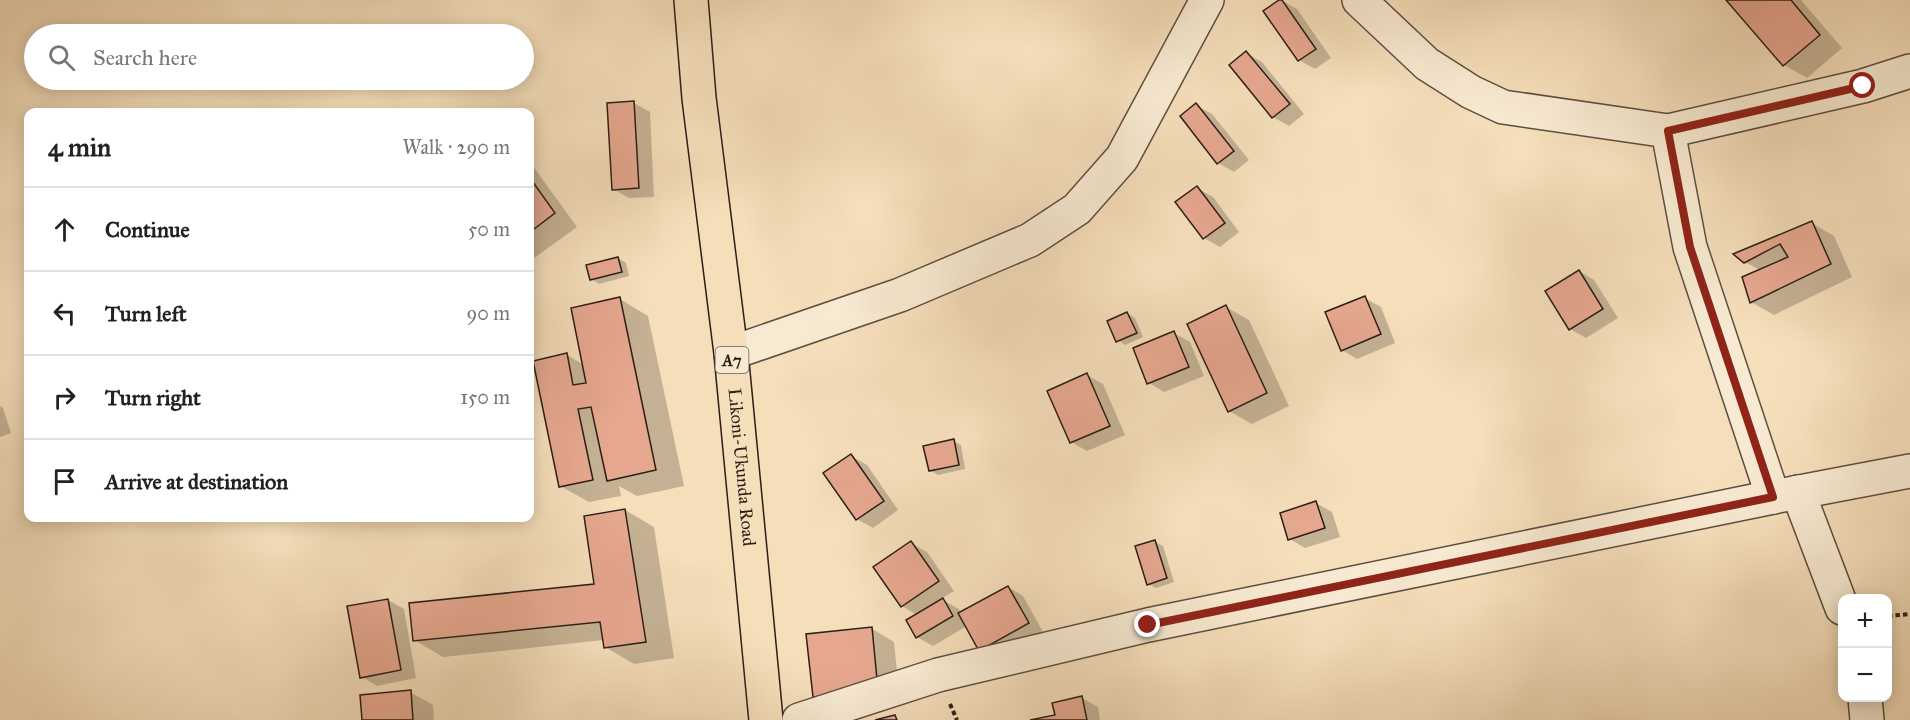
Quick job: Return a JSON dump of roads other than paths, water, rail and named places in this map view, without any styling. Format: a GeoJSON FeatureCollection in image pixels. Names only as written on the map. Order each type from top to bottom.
{"type":"FeatureCollection","features":[{"type":"Feature","properties":{"kind":"highway","name":"Likoni-Ukunda Road"},"geometry":{"type":"LineString","coordinates":[[691,0],[699,98],[731,353],[766,720]]}},
{"type":"Feature","properties":{"kind":"street"},"geometry":{"type":"LineString","coordinates":[[1359,0],[1427,64],[1471,92],[1503,107],[1668,131],[1863,86],[1910,71]]}},
{"type":"Feature","properties":{"kind":"street"},"geometry":{"type":"LineString","coordinates":[[731,353],[900,295],[1030,240],[1077,209],[1122,158],[1203,1]]}},
{"type":"Feature","properties":{"kind":"street"},"geometry":{"type":"LineString","coordinates":[[1668,131],[1690,247],[1786,494],[1818,540],[1838,597]]}},
{"type":"Feature","properties":{"kind":"street"},"geometry":{"type":"LineString","coordinates":[[800,720],[938,675],[1148,625],[1786,494],[1910,471]]}},
{"type":"Feature","properties":{"kind":"street"},"geometry":{"type":"LineString","coordinates":[[1865,702],[1867,720]]}}]}
